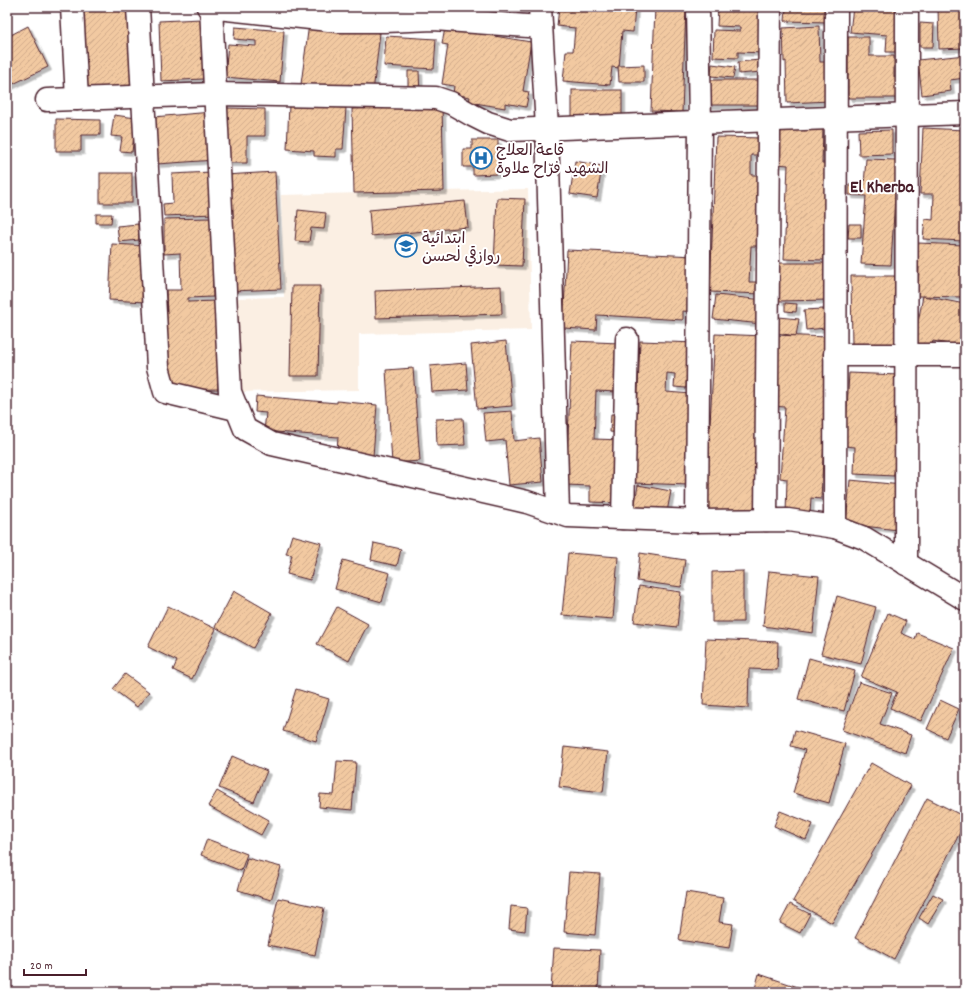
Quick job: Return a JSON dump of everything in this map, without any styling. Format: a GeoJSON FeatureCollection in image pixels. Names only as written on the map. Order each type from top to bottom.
{"type":"FeatureCollection","features":[{"type":"Feature","properties":{"kind":"street"},"geometry":{"type":"LineString","coordinates":[[72,7],[78,99]]}},
{"type":"Feature","properties":{"kind":"street"},"geometry":{"type":"LineString","coordinates":[[138,7],[158,367],[165,392],[236,409]]}},
{"type":"Feature","properties":{"kind":"street"},"geometry":{"type":"LineString","coordinates":[[558,512],[547,128],[541,17],[434,19],[384,14],[338,21],[209,7],[215,94],[230,392],[245,429],[272,444],[527,502],[568,516],[697,521],[788,520],[835,527],[864,538],[965,599]]}},
{"type":"Feature","properties":{"kind":"street"},"geometry":{"type":"LineString","coordinates":[[697,521],[700,123],[698,7]]}},
{"type":"Feature","properties":{"kind":"street"},"geometry":{"type":"LineString","coordinates":[[766,520],[770,7]]}},
{"type":"Feature","properties":{"kind":"street"},"geometry":{"type":"LineString","coordinates":[[835,527],[836,7]]}},
{"type":"Feature","properties":{"kind":"street"},"geometry":{"type":"LineString","coordinates":[[906,564],[907,7]]}},
{"type":"Feature","properties":{"kind":"street"},"geometry":{"type":"LineString","coordinates":[[47,100],[215,94],[436,98],[450,102],[488,123],[510,130],[965,113]]}},
{"type":"Feature","properties":{"kind":"street"},"geometry":{"type":"LineString","coordinates":[[624,518],[627,339]]}},
{"type":"Feature","properties":{"kind":"street"},"geometry":{"type":"LineString","coordinates":[[835,355],[965,355]]}},
{"type":"Feature","properties":{"kind":"shaded area","name":"ابتدائية روازقي لحسن"},"geometry":{"type":"Polygon","coordinates":[[[528,189],[531,330],[359,334],[359,390],[237,392],[235,298],[284,297],[281,195],[528,189]]]}},
{"type":"Feature","properties":{"kind":"building"},"geometry":{"type":"Polygon","coordinates":[[[80,7],[134,7],[138,86],[85,89],[80,7]]]}},
{"type":"Feature","properties":{"kind":"building"},"geometry":{"type":"Polygon","coordinates":[[[559,7],[635,7],[633,32],[622,31],[619,68],[612,67],[610,85],[563,81],[566,51],[573,51],[575,28],[557,26],[559,7]]]}},
{"type":"Feature","properties":{"kind":"building"},"geometry":{"type":"Polygon","coordinates":[[[655,7],[686,7],[682,112],[651,111],[655,7]]]}},
{"type":"Feature","properties":{"kind":"building"},"geometry":{"type":"Polygon","coordinates":[[[718,7],[765,7],[764,53],[738,52],[738,58],[713,57],[714,30],[740,31],[740,27],[717,26],[718,7]]]}},
{"type":"Feature","properties":{"kind":"building"},"geometry":{"type":"Polygon","coordinates":[[[786,7],[828,7],[828,22],[785,21],[786,7]]]}},
{"type":"Feature","properties":{"kind":"building"},"geometry":{"type":"Polygon","coordinates":[[[853,7],[898,7],[895,52],[886,52],[887,35],[850,32],[853,7]]]}},
{"type":"Feature","properties":{"kind":"building"},"geometry":{"type":"Polygon","coordinates":[[[938,7],[962,7],[964,48],[939,49],[938,7]]]}},
{"type":"Feature","properties":{"kind":"building"},"geometry":{"type":"Polygon","coordinates":[[[201,19],[203,79],[161,81],[159,21],[201,19]]]}},
{"type":"Feature","properties":{"kind":"building"},"geometry":{"type":"Polygon","coordinates":[[[920,23],[934,24],[933,47],[920,47],[920,23]]]}},
{"type":"Feature","properties":{"kind":"building"},"geometry":{"type":"Polygon","coordinates":[[[309,24],[380,33],[373,92],[301,84],[309,24]]]}},
{"type":"Feature","properties":{"kind":"building"},"geometry":{"type":"Polygon","coordinates":[[[28,26],[48,67],[7,87],[7,68],[11,66],[7,59],[7,37],[28,26]]]}},
{"type":"Feature","properties":{"kind":"building"},"geometry":{"type":"Polygon","coordinates":[[[819,26],[820,62],[829,62],[830,101],[787,103],[786,61],[784,62],[783,28],[819,26]]]}},
{"type":"Feature","properties":{"kind":"building"},"geometry":{"type":"Polygon","coordinates":[[[235,27],[284,31],[280,82],[225,77],[228,44],[256,46],[256,41],[234,39],[235,27]]]}},
{"type":"Feature","properties":{"kind":"building"},"geometry":{"type":"Polygon","coordinates":[[[445,28],[531,42],[523,91],[529,92],[526,107],[505,103],[505,108],[469,102],[470,97],[453,94],[454,86],[442,84],[448,45],[442,44],[445,28]]]}},
{"type":"Feature","properties":{"kind":"building"},"geometry":{"type":"Polygon","coordinates":[[[386,36],[436,39],[434,69],[384,66],[386,36]]]}},
{"type":"Feature","properties":{"kind":"building"},"geometry":{"type":"Polygon","coordinates":[[[848,37],[869,37],[869,56],[894,56],[894,77],[901,77],[901,98],[848,98],[848,37]]]}},
{"type":"Feature","properties":{"kind":"building"},"geometry":{"type":"Polygon","coordinates":[[[965,55],[965,78],[950,80],[951,91],[922,95],[918,60],[965,55]]]}},
{"type":"Feature","properties":{"kind":"building"},"geometry":{"type":"Polygon","coordinates":[[[760,60],[761,72],[739,74],[738,62],[760,60]]]}},
{"type":"Feature","properties":{"kind":"building"},"geometry":{"type":"Polygon","coordinates":[[[712,64],[735,67],[733,78],[711,76],[712,64]]]}},
{"type":"Feature","properties":{"kind":"building"},"geometry":{"type":"Polygon","coordinates":[[[644,65],[644,82],[619,82],[618,66],[644,65]]]}},
{"type":"Feature","properties":{"kind":"building"},"geometry":{"type":"Polygon","coordinates":[[[408,71],[419,71],[420,95],[408,95],[408,71]]]}},
{"type":"Feature","properties":{"kind":"building"},"geometry":{"type":"Polygon","coordinates":[[[705,80],[763,80],[763,105],[705,105],[705,80]]]}},
{"type":"Feature","properties":{"kind":"building"},"geometry":{"type":"Polygon","coordinates":[[[572,90],[622,90],[622,118],[572,118],[572,90]]]}},
{"type":"Feature","properties":{"kind":"building"},"geometry":{"type":"Polygon","coordinates":[[[289,105],[346,108],[343,149],[336,149],[336,157],[314,156],[314,151],[287,149],[289,105]]]}},
{"type":"Feature","properties":{"kind":"building"},"geometry":{"type":"Polygon","coordinates":[[[442,107],[444,191],[354,193],[352,109],[442,107]]]}},
{"type":"Feature","properties":{"kind":"building"},"geometry":{"type":"Polygon","coordinates":[[[227,108],[265,109],[265,136],[247,136],[247,163],[226,163],[227,108]]]}},
{"type":"Feature","properties":{"kind":"building"},"geometry":{"type":"Polygon","coordinates":[[[212,112],[215,160],[157,164],[153,117],[212,112]]]}},
{"type":"Feature","properties":{"kind":"building"},"geometry":{"type":"Polygon","coordinates":[[[114,115],[136,118],[132,152],[120,151],[122,137],[111,136],[114,115]]]}},
{"type":"Feature","properties":{"kind":"building"},"geometry":{"type":"Polygon","coordinates":[[[56,119],[100,120],[100,135],[81,135],[81,151],[56,151],[56,119]]]}},
{"type":"Feature","properties":{"kind":"building"},"geometry":{"type":"Polygon","coordinates":[[[779,128],[823,129],[822,163],[829,163],[825,260],[784,259],[788,165],[777,164],[779,128]]]}},
{"type":"Feature","properties":{"kind":"building"},"geometry":{"type":"Polygon","coordinates":[[[923,128],[965,130],[965,202],[963,241],[923,239],[925,219],[933,220],[934,194],[920,194],[923,128]]]}},
{"type":"Feature","properties":{"kind":"building"},"geometry":{"type":"Polygon","coordinates":[[[892,130],[892,154],[859,155],[858,131],[892,130]]]}},
{"type":"Feature","properties":{"kind":"building"},"geometry":{"type":"Polygon","coordinates":[[[716,137],[763,138],[763,155],[751,155],[751,175],[765,175],[762,246],[751,246],[749,282],[762,282],[762,294],[710,292],[716,137]]]}},
{"type":"Feature","properties":{"kind":"building","name":"قاعة العلاج الشهيد فرّاح علاوة"},"geometry":{"type":"Polygon","coordinates":[[[472,140],[498,140],[498,174],[473,175],[473,167],[463,167],[463,149],[472,149],[472,140]]]}},
{"type":"Feature","properties":{"kind":"building"},"geometry":{"type":"Polygon","coordinates":[[[866,159],[897,160],[891,265],[861,264],[866,196],[849,195],[849,184],[864,185],[866,159]]]}},
{"type":"Feature","properties":{"kind":"building"},"geometry":{"type":"Polygon","coordinates":[[[575,161],[602,166],[597,198],[570,194],[575,161]]]}},
{"type":"Feature","properties":{"kind":"building"},"geometry":{"type":"Polygon","coordinates":[[[211,172],[214,214],[164,216],[163,204],[173,203],[172,174],[211,172]]]}},
{"type":"Feature","properties":{"kind":"building"},"geometry":{"type":"Polygon","coordinates":[[[275,172],[281,289],[232,291],[225,175],[275,172]]]}},
{"type":"Feature","properties":{"kind":"building"},"geometry":{"type":"Polygon","coordinates":[[[100,173],[132,173],[132,203],[100,203],[100,173]]]}},
{"type":"Feature","properties":{"kind":"building"},"geometry":{"type":"Polygon","coordinates":[[[497,198],[525,199],[522,266],[494,265],[497,198]]]}},
{"type":"Feature","properties":{"kind":"building"},"geometry":{"type":"Polygon","coordinates":[[[465,201],[468,227],[371,236],[369,210],[465,201]]]}},
{"type":"Feature","properties":{"kind":"building"},"geometry":{"type":"Polygon","coordinates":[[[298,210],[326,213],[324,229],[311,228],[309,242],[295,241],[298,210]]]}},
{"type":"Feature","properties":{"kind":"building"},"geometry":{"type":"Polygon","coordinates":[[[96,214],[112,214],[111,223],[96,223],[96,214]]]}},
{"type":"Feature","properties":{"kind":"building"},"geometry":{"type":"Polygon","coordinates":[[[212,218],[213,297],[188,298],[188,302],[216,301],[218,389],[169,390],[166,290],[181,290],[180,253],[164,254],[164,219],[212,218]]]}},
{"type":"Feature","properties":{"kind":"building"},"geometry":{"type":"Polygon","coordinates":[[[138,224],[139,240],[119,242],[117,226],[138,224]]]}},
{"type":"Feature","properties":{"kind":"building"},"geometry":{"type":"Polygon","coordinates":[[[849,224],[861,224],[861,238],[848,238],[849,224]]]}},
{"type":"Feature","properties":{"kind":"building"},"geometry":{"type":"Polygon","coordinates":[[[918,243],[964,245],[963,297],[918,296],[918,243]]]}},
{"type":"Feature","properties":{"kind":"building"},"geometry":{"type":"Polygon","coordinates":[[[112,244],[149,246],[146,302],[109,300],[112,244]]]}},
{"type":"Feature","properties":{"kind":"building"},"geometry":{"type":"Polygon","coordinates":[[[567,250],[695,256],[691,312],[683,311],[683,320],[597,315],[596,330],[563,328],[567,250]]]}},
{"type":"Feature","properties":{"kind":"building"},"geometry":{"type":"Polygon","coordinates":[[[778,263],[829,263],[830,300],[779,301],[778,263]]]}},
{"type":"Feature","properties":{"kind":"building"},"geometry":{"type":"Polygon","coordinates":[[[851,276],[895,276],[895,347],[852,347],[851,276]]]}},
{"type":"Feature","properties":{"kind":"building"},"geometry":{"type":"Polygon","coordinates":[[[292,286],[320,286],[318,376],[290,376],[292,286]]]}},
{"type":"Feature","properties":{"kind":"building"},"geometry":{"type":"Polygon","coordinates":[[[501,286],[502,314],[376,318],[375,291],[501,286]]]}},
{"type":"Feature","properties":{"kind":"building"},"geometry":{"type":"Polygon","coordinates":[[[716,295],[765,300],[762,324],[713,319],[716,295]]]}},
{"type":"Feature","properties":{"kind":"building"},"geometry":{"type":"Polygon","coordinates":[[[923,296],[965,304],[965,320],[960,346],[933,341],[931,348],[914,344],[923,296]]]}},
{"type":"Feature","properties":{"kind":"building"},"geometry":{"type":"Polygon","coordinates":[[[785,303],[797,304],[796,312],[785,311],[785,303]]]}},
{"type":"Feature","properties":{"kind":"building"},"geometry":{"type":"Polygon","coordinates":[[[823,309],[825,328],[806,330],[804,310],[823,309]]]}},
{"type":"Feature","properties":{"kind":"building"},"geometry":{"type":"Polygon","coordinates":[[[779,317],[799,319],[796,336],[776,333],[779,317]]]}},
{"type":"Feature","properties":{"kind":"building"},"geometry":{"type":"Polygon","coordinates":[[[715,334],[765,336],[762,516],[705,513],[715,334]]]}},
{"type":"Feature","properties":{"kind":"building"},"geometry":{"type":"Polygon","coordinates":[[[775,335],[829,337],[821,499],[811,498],[810,515],[786,514],[787,479],[780,478],[785,407],[771,406],[775,335]]]}},
{"type":"Feature","properties":{"kind":"building"},"geometry":{"type":"Polygon","coordinates":[[[506,341],[512,406],[477,409],[471,345],[506,341]]]}},
{"type":"Feature","properties":{"kind":"building"},"geometry":{"type":"Polygon","coordinates":[[[572,341],[619,343],[617,392],[596,391],[594,439],[622,440],[622,503],[590,502],[590,486],[566,485],[572,341]]]}},
{"type":"Feature","properties":{"kind":"building"},"geometry":{"type":"Polygon","coordinates":[[[640,341],[697,343],[696,371],[687,370],[686,388],[674,387],[675,374],[667,373],[666,392],[692,394],[689,485],[634,483],[640,341]]]}},
{"type":"Feature","properties":{"kind":"building"},"geometry":{"type":"Polygon","coordinates":[[[466,363],[468,390],[432,392],[430,366],[466,363]]]}},
{"type":"Feature","properties":{"kind":"building"},"geometry":{"type":"Polygon","coordinates":[[[413,368],[420,461],[392,463],[386,370],[413,368]]]}},
{"type":"Feature","properties":{"kind":"building"},"geometry":{"type":"Polygon","coordinates":[[[849,373],[899,375],[894,476],[854,474],[855,447],[845,446],[849,373]]]}},
{"type":"Feature","properties":{"kind":"building"},"geometry":{"type":"Polygon","coordinates":[[[256,396],[377,405],[373,456],[337,452],[338,437],[264,431],[266,413],[255,412],[256,396]]]}},
{"type":"Feature","properties":{"kind":"building"},"geometry":{"type":"Polygon","coordinates":[[[512,411],[514,441],[539,438],[543,482],[509,485],[505,440],[486,442],[483,413],[512,411]]]}},
{"type":"Feature","properties":{"kind":"building"},"geometry":{"type":"Polygon","coordinates":[[[611,414],[620,414],[620,433],[610,432],[611,414]]]}},
{"type":"Feature","properties":{"kind":"building"},"geometry":{"type":"Polygon","coordinates":[[[463,418],[465,445],[437,446],[436,419],[463,418]]]}},
{"type":"Feature","properties":{"kind":"building"},"geometry":{"type":"Polygon","coordinates":[[[850,480],[902,485],[898,530],[846,524],[850,480]]]}},
{"type":"Feature","properties":{"kind":"building"},"geometry":{"type":"Polygon","coordinates":[[[638,485],[671,491],[666,517],[634,510],[638,485]]]}},
{"type":"Feature","properties":{"kind":"building"},"geometry":{"type":"Polygon","coordinates":[[[292,535],[321,543],[310,580],[287,574],[292,555],[286,554],[292,535]]]}},
{"type":"Feature","properties":{"kind":"building"},"geometry":{"type":"Polygon","coordinates":[[[374,543],[401,549],[397,566],[371,560],[374,543]]]}},
{"type":"Feature","properties":{"kind":"building"},"geometry":{"type":"Polygon","coordinates":[[[568,553],[618,557],[613,619],[562,615],[568,553]]]}},
{"type":"Feature","properties":{"kind":"building"},"geometry":{"type":"Polygon","coordinates":[[[640,553],[685,560],[681,587],[637,581],[640,553]]]}},
{"type":"Feature","properties":{"kind":"building"},"geometry":{"type":"Polygon","coordinates":[[[343,560],[390,573],[382,602],[335,589],[343,560]]]}},
{"type":"Feature","properties":{"kind":"building"},"geometry":{"type":"Polygon","coordinates":[[[743,571],[743,622],[712,622],[712,572],[743,571]]]}},
{"type":"Feature","properties":{"kind":"building"},"geometry":{"type":"Polygon","coordinates":[[[769,571],[819,576],[813,633],[763,626],[769,571]]]}},
{"type":"Feature","properties":{"kind":"building"},"geometry":{"type":"Polygon","coordinates":[[[639,586],[681,592],[677,627],[634,622],[639,586]]]}},
{"type":"Feature","properties":{"kind":"building"},"geometry":{"type":"Polygon","coordinates":[[[234,591],[272,613],[253,648],[215,627],[234,591]]]}},
{"type":"Feature","properties":{"kind":"building"},"geometry":{"type":"Polygon","coordinates":[[[837,596],[876,607],[861,664],[821,654],[837,596]]]}},
{"type":"Feature","properties":{"kind":"building"},"geometry":{"type":"Polygon","coordinates":[[[168,606],[216,629],[192,679],[173,670],[177,661],[148,647],[168,606]]]}},
{"type":"Feature","properties":{"kind":"building"},"geometry":{"type":"Polygon","coordinates":[[[337,607],[368,624],[349,661],[317,644],[337,607]]]}},
{"type":"Feature","properties":{"kind":"building"},"geometry":{"type":"Polygon","coordinates":[[[888,613],[906,621],[901,633],[915,639],[917,633],[954,648],[921,721],[890,708],[897,692],[861,677],[888,613]]]}},
{"type":"Feature","properties":{"kind":"building"},"geometry":{"type":"Polygon","coordinates":[[[706,639],[778,642],[777,670],[749,669],[748,708],[703,705],[706,639]]]}},
{"type":"Feature","properties":{"kind":"building"},"geometry":{"type":"Polygon","coordinates":[[[809,658],[855,671],[844,711],[798,699],[809,658]]]}},
{"type":"Feature","properties":{"kind":"building"},"geometry":{"type":"Polygon","coordinates":[[[125,674],[149,692],[137,707],[113,689],[125,674]]]}},
{"type":"Feature","properties":{"kind":"building"},"geometry":{"type":"Polygon","coordinates":[[[859,682],[892,693],[880,724],[911,735],[905,753],[842,730],[859,682]]]}},
{"type":"Feature","properties":{"kind":"building"},"geometry":{"type":"Polygon","coordinates":[[[296,689],[329,699],[316,741],[283,731],[296,689]]]}},
{"type":"Feature","properties":{"kind":"building"},"geometry":{"type":"Polygon","coordinates":[[[940,700],[959,709],[946,738],[927,729],[940,700]]]}},
{"type":"Feature","properties":{"kind":"building"},"geometry":{"type":"Polygon","coordinates":[[[795,730],[845,744],[829,803],[793,793],[805,750],[791,746],[795,730]]]}},
{"type":"Feature","properties":{"kind":"building"},"geometry":{"type":"Polygon","coordinates":[[[564,747],[608,752],[603,792],[559,787],[564,747]]]}},
{"type":"Feature","properties":{"kind":"building"},"geometry":{"type":"Polygon","coordinates":[[[232,756],[267,771],[254,802],[219,788],[232,756]]]}},
{"type":"Feature","properties":{"kind":"building"},"geometry":{"type":"Polygon","coordinates":[[[337,761],[356,762],[352,810],[319,807],[320,794],[334,795],[337,761]]]}},
{"type":"Feature","properties":{"kind":"building"},"geometry":{"type":"Polygon","coordinates":[[[871,763],[911,786],[832,923],[793,901],[871,763]]]}},
{"type":"Feature","properties":{"kind":"building"},"geometry":{"type":"Polygon","coordinates":[[[217,791],[269,820],[261,835],[208,806],[217,791]]]}},
{"type":"Feature","properties":{"kind":"building"},"geometry":{"type":"Polygon","coordinates":[[[927,798],[965,817],[965,823],[894,959],[855,938],[927,798]]]}},
{"type":"Feature","properties":{"kind":"building"},"geometry":{"type":"Polygon","coordinates":[[[780,811],[813,824],[806,840],[774,826],[780,811]]]}},
{"type":"Feature","properties":{"kind":"building"},"geometry":{"type":"Polygon","coordinates":[[[207,839],[247,854],[241,871],[201,855],[207,839]]]}},
{"type":"Feature","properties":{"kind":"building"},"geometry":{"type":"Polygon","coordinates":[[[247,858],[281,867],[271,900],[238,890],[247,858]]]}},
{"type":"Feature","properties":{"kind":"building"},"geometry":{"type":"Polygon","coordinates":[[[569,872],[600,874],[595,935],[564,932],[569,872]]]}},
{"type":"Feature","properties":{"kind":"building"},"geometry":{"type":"Polygon","coordinates":[[[686,892],[723,898],[719,922],[733,924],[729,948],[679,940],[686,892]]]}},
{"type":"Feature","properties":{"kind":"building"},"geometry":{"type":"Polygon","coordinates":[[[933,894],[943,899],[928,924],[919,918],[933,894]]]}},
{"type":"Feature","properties":{"kind":"building"},"geometry":{"type":"Polygon","coordinates":[[[278,898],[324,908],[315,955],[268,945],[278,898]]]}},
{"type":"Feature","properties":{"kind":"building"},"geometry":{"type":"Polygon","coordinates":[[[790,904],[810,914],[800,933],[780,923],[790,904]]]}},
{"type":"Feature","properties":{"kind":"building"},"geometry":{"type":"Polygon","coordinates":[[[511,906],[527,908],[525,931],[509,929],[511,906]]]}},
{"type":"Feature","properties":{"kind":"building"},"geometry":{"type":"Polygon","coordinates":[[[554,948],[600,950],[598,992],[551,990],[554,948]]]}},
{"type":"Feature","properties":{"kind":"building"},"geometry":{"type":"Polygon","coordinates":[[[759,974],[801,988],[800,992],[754,992],[759,974]]]}},
{"type":"Feature","properties":{"kind":"place","name":"قاعة العلاج الشهيد فرّاح علاوة"},"geometry":{"type":"Point","coordinates":[481,158]}},
{"type":"Feature","properties":{"kind":"place","name":"ابتدائية روازقي لحسن"},"geometry":{"type":"Point","coordinates":[406,246]}},
{"type":"Feature","properties":{"kind":"district","name":"El Kherba"},"geometry":{"type":"Point","coordinates":[882,186]}}]}
